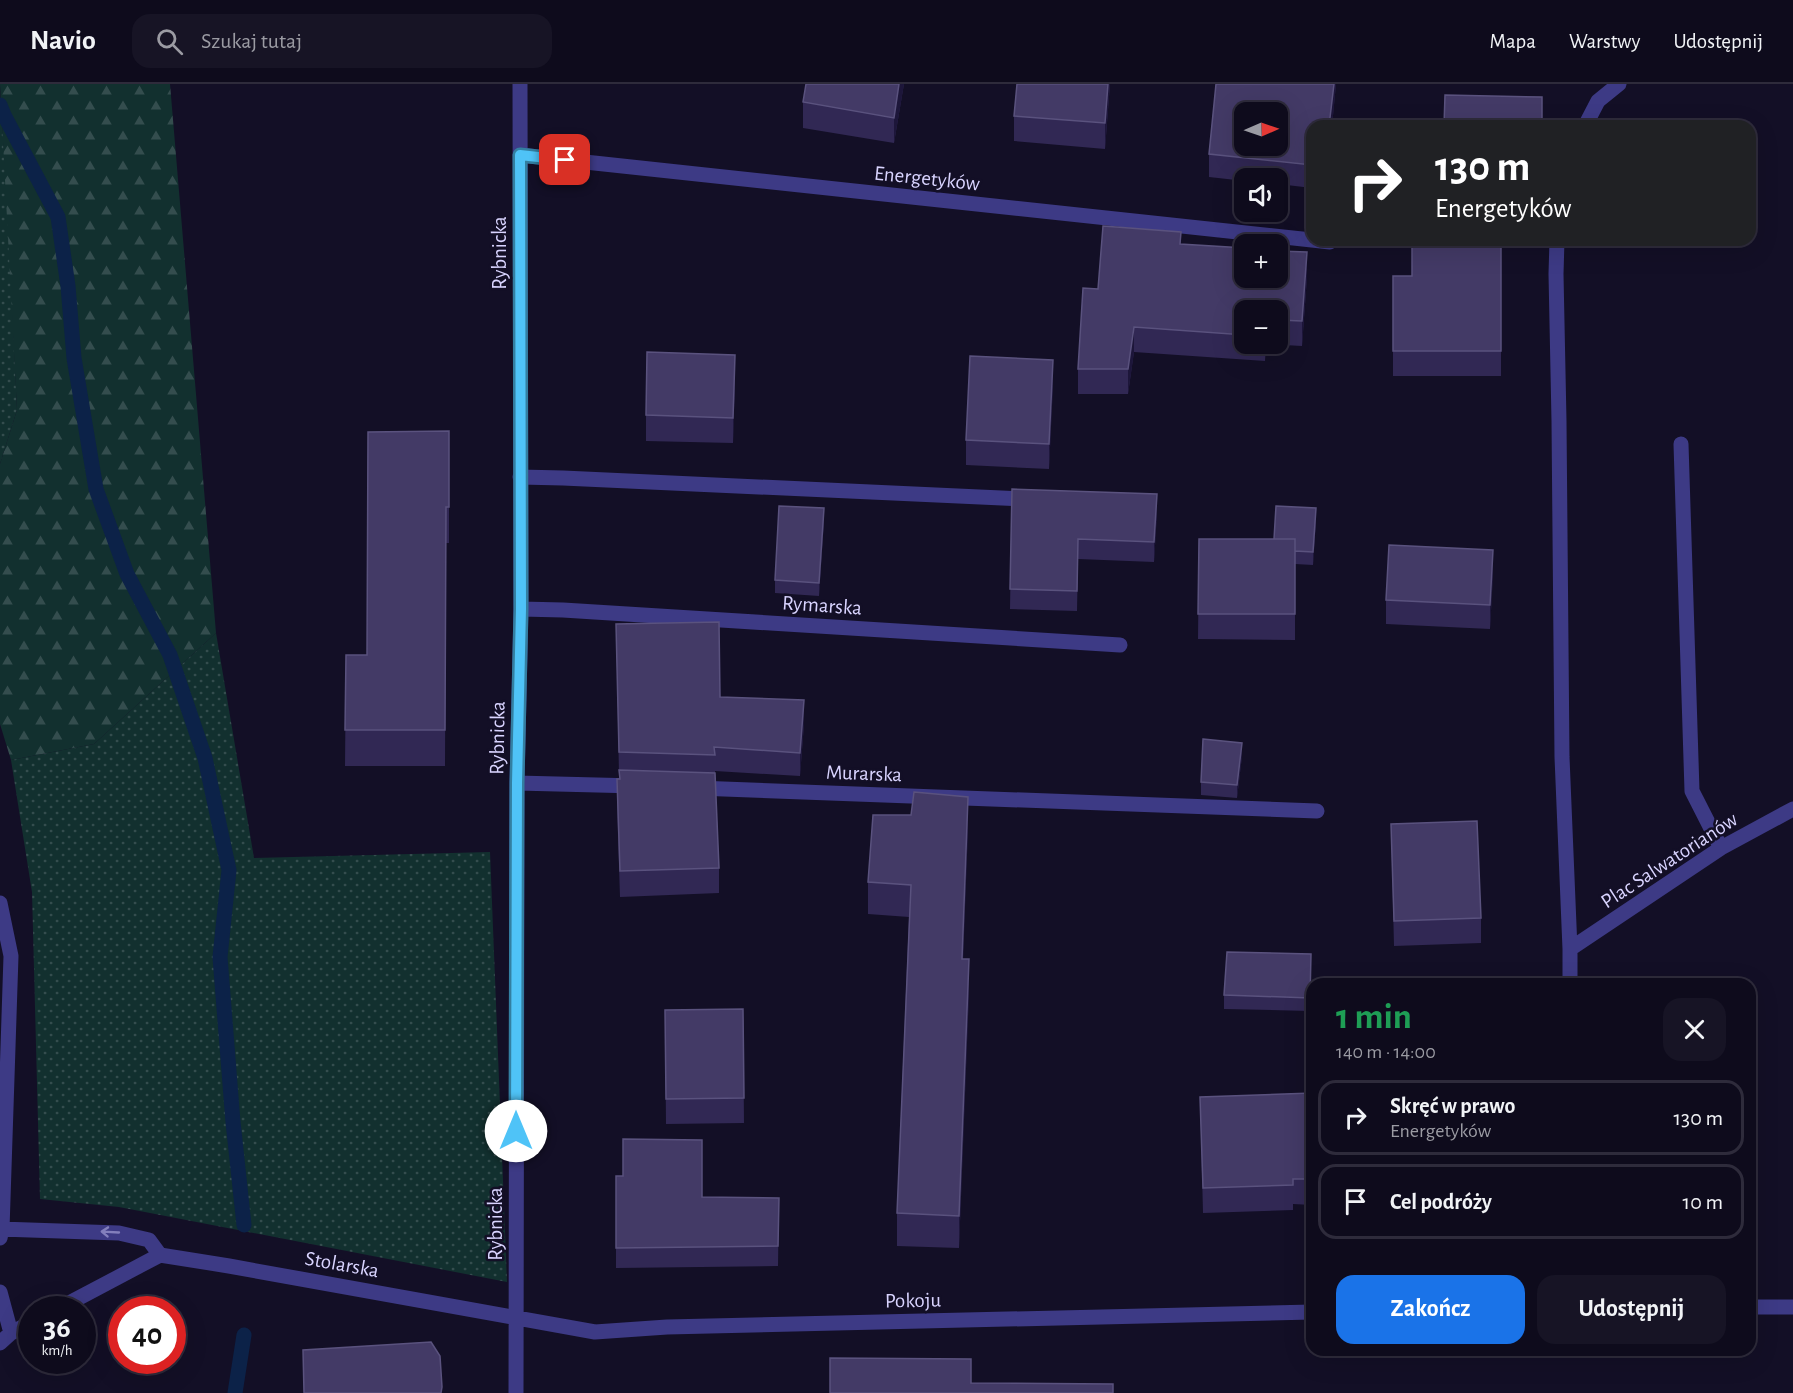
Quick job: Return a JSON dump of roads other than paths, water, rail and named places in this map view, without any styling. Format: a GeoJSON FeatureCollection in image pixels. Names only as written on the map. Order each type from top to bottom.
{"type":"FeatureCollection","features":[{"type":"Feature","properties":{"kind":"street","name":"Rybnicka"},"geometry":{"type":"LineString","coordinates":[[516,1393],[517,783],[521,609],[520,84]]}},
{"type":"Feature","properties":{"kind":"street"},"geometry":{"type":"LineString","coordinates":[[1588,120],[1598,101],[1619,84]]}},
{"type":"Feature","properties":{"kind":"street","name":"Energetyków"},"geometry":{"type":"LineString","coordinates":[[520,155],[1306,239]]}},
{"type":"Feature","properties":{"kind":"street"},"geometry":{"type":"LineString","coordinates":[[1557,246],[1562,757],[1570,978]]}},
{"type":"Feature","properties":{"kind":"street"},"geometry":{"type":"LineString","coordinates":[[1681,444],[1692,791],[1721,848]]}},
{"type":"Feature","properties":{"kind":"street"},"geometry":{"type":"LineString","coordinates":[[520,477],[1024,498]]}},
{"type":"Feature","properties":{"kind":"street","name":"Rymarska"},"geometry":{"type":"LineString","coordinates":[[521,609],[1120,645]]}},
{"type":"Feature","properties":{"kind":"street"},"geometry":{"type":"LineString","coordinates":[[517,783],[654,787]]}},
{"type":"Feature","properties":{"kind":"street","name":"Murarska"},"geometry":{"type":"LineString","coordinates":[[677,788],[1317,811]]}},
{"type":"Feature","properties":{"kind":"street","name":"Plac Salwatorianów"},"geometry":{"type":"LineString","coordinates":[[1570,949],[1721,848],[1793,809]]}},
{"type":"Feature","properties":{"kind":"street"},"geometry":{"type":"LineString","coordinates":[[0,903],[11,956],[1,1232]]}},
{"type":"Feature","properties":{"kind":"street","name":"Stolarska"},"geometry":{"type":"LineString","coordinates":[[1,1232],[118,1233],[149,1240],[160,1255],[516,1317]]}},
{"type":"Feature","properties":{"kind":"street"},"geometry":{"type":"LineString","coordinates":[[82,1296],[160,1255]]}},
{"type":"Feature","properties":{"kind":"street"},"geometry":{"type":"LineString","coordinates":[[0,1292],[5,1338],[18,1330]]}},
{"type":"Feature","properties":{"kind":"street"},"geometry":{"type":"LineString","coordinates":[[1756,1307],[1793,1307]]}},
{"type":"Feature","properties":{"kind":"street","name":"Pokoju"},"geometry":{"type":"LineString","coordinates":[[516,1317],[595,1332],[667,1327],[1306,1312]]}},
{"type":"Feature","properties":{"kind":"waterway"},"geometry":{"type":"LineString","coordinates":[[0,105],[58,217],[68,286],[74,358],[96,489],[127,574],[170,655],[205,758],[229,870],[220,957],[244,1225]]}},
{"type":"Feature","properties":{"kind":"waterway"},"geometry":{"type":"LineString","coordinates":[[235,1393],[244,1335]]}}]}
